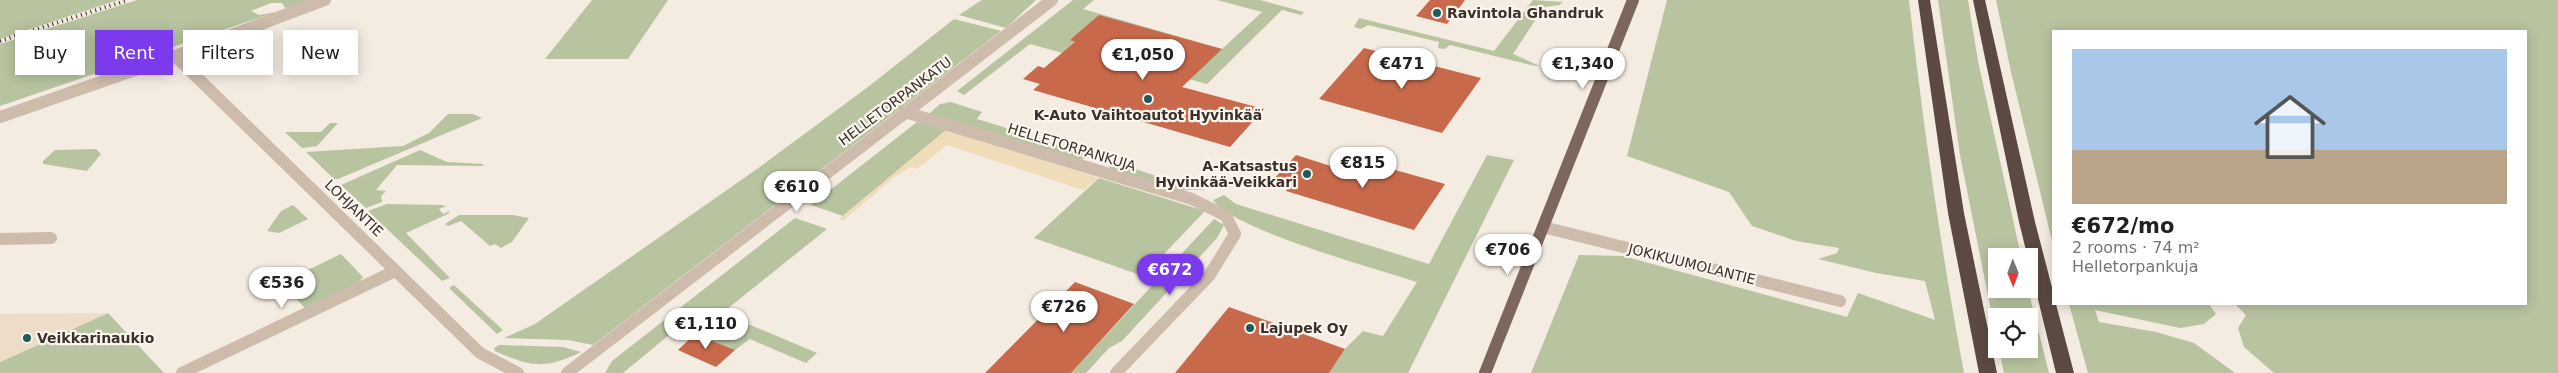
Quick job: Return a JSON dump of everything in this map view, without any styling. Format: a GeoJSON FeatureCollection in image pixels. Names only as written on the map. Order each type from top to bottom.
{"type":"FeatureCollection","features":[{"type":"Feature","properties":{"kind":"highway"},"geometry":{"type":"LineString","coordinates":[[1924,0],[1956,213],[1988,373]]}},
{"type":"Feature","properties":{"kind":"highway"},"geometry":{"type":"LineString","coordinates":[[1979,0],[2027,222],[2065,373]]}},
{"type":"Feature","properties":{"kind":"main road"},"geometry":{"type":"LineString","coordinates":[[1484,373],[1633,0]]}},
{"type":"Feature","properties":{"kind":"street"},"geometry":{"type":"LineString","coordinates":[[0,117],[175,56],[325,0]]}},
{"type":"Feature","properties":{"kind":"street","name":"HELLETORPANKATU"},"geometry":{"type":"LineString","coordinates":[[567,373],[1052,0]]}},
{"type":"Feature","properties":{"kind":"street","name":"LOHJANTIE"},"geometry":{"type":"LineString","coordinates":[[175,56],[480,353],[518,373]]}},
{"type":"Feature","properties":{"kind":"street","name":"HELLETORPANKUJA"},"geometry":{"type":"LineString","coordinates":[[906,112],[1192,199],[1226,216],[1235,234],[1209,276],[1116,373]]}},
{"type":"Feature","properties":{"kind":"street","name":"JOKIKUUMOLANTIE"},"geometry":{"type":"LineString","coordinates":[[1543,227],[1840,302]]}},
{"type":"Feature","properties":{"kind":"street"},"geometry":{"type":"LineString","coordinates":[[0,239],[50,238]]}},
{"type":"Feature","properties":{"kind":"street"},"geometry":{"type":"LineString","coordinates":[[182,373],[395,271]]}},
{"type":"Feature","properties":{"kind":"green space"},"geometry":{"type":"Polygon","coordinates":[[[0,0],[118,0],[27,30],[15,30],[15,34],[0,39],[0,0]]]}},
{"type":"Feature","properties":{"kind":"green space"},"geometry":{"type":"Polygon","coordinates":[[[137,0],[311,0],[286,9],[282,3],[271,3],[251,11],[259,15],[276,12],[223,30],[183,30],[183,44],[173,47],[173,30],[95,30],[95,74],[0,106],[0,44],[15,39],[15,75],[85,75],[85,30],[44,30],[137,0]]]}},
{"type":"Feature","properties":{"kind":"green space"},"geometry":{"type":"Polygon","coordinates":[[[592,0],[668,0],[628,59],[545,59],[592,0]]]}},
{"type":"Feature","properties":{"kind":"green space"},"geometry":{"type":"Polygon","coordinates":[[[982,0],[1036,0],[1006,28],[959,15],[982,0]]]}},
{"type":"Feature","properties":{"kind":"green space"},"geometry":{"type":"Polygon","coordinates":[[[1073,0],[1094,0],[1083,9],[1222,49],[1262,12],[1217,0],[1260,0],[1304,12],[1301,15],[1282,10],[1207,84],[1163,72],[1155,79],[1030,44],[964,95],[957,91],[1073,0]]]}},
{"type":"Feature","properties":{"kind":"green space"},"geometry":{"type":"Polygon","coordinates":[[[1533,0],[1563,2],[1559,5],[1544,7],[1513,54],[1540,66],[1450,45],[1444,49],[1438,48],[1439,42],[1368,25],[1361,29],[1354,27],[1359,18],[1494,51],[1533,0]]]}},
{"type":"Feature","properties":{"kind":"green space"},"geometry":{"type":"Polygon","coordinates":[[[1667,0],[1909,0],[1933,187],[1964,373],[1531,373],[1579,255],[1623,256],[1847,317],[1858,293],[1935,320],[1925,281],[1876,273],[1818,259],[1837,253],[1839,248],[1796,241],[1752,226],[1729,192],[1627,156],[1667,0]]]}},
{"type":"Feature","properties":{"kind":"green space"},"geometry":{"type":"Polygon","coordinates":[[[1938,0],[1968,0],[1978,61],[2019,248],[1988,248],[1988,296],[1960,155],[1938,0]]]}},
{"type":"Feature","properties":{"kind":"green space"},"geometry":{"type":"Polygon","coordinates":[[[1996,0],[2558,0],[2558,373],[2274,373],[2244,347],[2238,328],[2246,315],[2236,305],[2527,305],[2527,30],[2052,30],[2052,241],[2011,72],[1996,0]]]}},
{"type":"Feature","properties":{"kind":"green space"},"geometry":{"type":"Polygon","coordinates":[[[954,19],[1001,31],[593,345],[568,340],[504,338],[535,324],[757,169],[868,87],[954,19]]]}},
{"type":"Feature","properties":{"kind":"green space"},"geometry":{"type":"Polygon","coordinates":[[[951,102],[982,112],[977,119],[1091,154],[1091,157],[1080,160],[929,114],[940,104],[951,102]]]}},
{"type":"Feature","properties":{"kind":"green space"},"geometry":{"type":"Polygon","coordinates":[[[448,114],[473,114],[482,118],[338,179],[334,179],[306,152],[403,146],[429,133],[448,114]]]}},
{"type":"Feature","properties":{"kind":"green space"},"geometry":{"type":"Polygon","coordinates":[[[917,122],[946,130],[843,216],[811,205],[917,122]]]}},
{"type":"Feature","properties":{"kind":"green space"},"geometry":{"type":"Polygon","coordinates":[[[330,123],[338,123],[317,146],[302,148],[285,132],[321,132],[330,123]]]}},
{"type":"Feature","properties":{"kind":"green space"},"geometry":{"type":"Polygon","coordinates":[[[96,149],[101,154],[87,171],[43,164],[43,161],[55,150],[96,149]]]}},
{"type":"Feature","properties":{"kind":"green space"},"geometry":{"type":"Polygon","coordinates":[[[420,150],[447,162],[484,164],[482,166],[397,165],[376,190],[386,191],[381,196],[382,202],[366,208],[341,185],[420,150]]]}},
{"type":"Feature","properties":{"kind":"green space"},"geometry":{"type":"Polygon","coordinates":[[[1487,155],[1514,160],[1408,373],[1329,373],[1345,349],[1363,331],[1383,336],[1417,282],[1276,236],[1226,212],[1213,200],[1224,195],[1236,204],[1429,264],[1487,155]]]}},
{"type":"Feature","properties":{"kind":"green space"},"geometry":{"type":"Polygon","coordinates":[[[1111,161],[1146,173],[1172,179],[1185,181],[1206,177],[1213,185],[1204,187],[1204,190],[1181,190],[1109,169],[1111,161]]]}},
{"type":"Feature","properties":{"kind":"green space"},"geometry":{"type":"Polygon","coordinates":[[[1099,178],[1205,211],[1143,276],[1034,238],[1099,178]]]}},
{"type":"Feature","properties":{"kind":"green space"},"geometry":{"type":"Polygon","coordinates":[[[387,204],[446,206],[439,209],[443,214],[450,211],[448,214],[406,233],[450,278],[442,281],[368,211],[387,204]]]}},
{"type":"Feature","properties":{"kind":"green space"},"geometry":{"type":"Polygon","coordinates":[[[293,205],[308,219],[279,233],[267,231],[281,211],[293,205]]]}},
{"type":"Feature","properties":{"kind":"green space"},"geometry":{"type":"Polygon","coordinates":[[[459,215],[513,215],[529,218],[512,242],[501,248],[495,244],[490,246],[461,221],[448,226],[445,224],[459,215]]]}},
{"type":"Feature","properties":{"kind":"green space"},"geometry":{"type":"Polygon","coordinates":[[[795,218],[827,229],[722,313],[817,353],[806,363],[750,339],[735,350],[695,334],[669,335],[623,373],[605,373],[612,361],[795,218]]]}},
{"type":"Feature","properties":{"kind":"green space"},"geometry":{"type":"Polygon","coordinates":[[[1214,219],[1224,225],[1217,238],[1122,341],[1109,348],[1086,373],[1071,373],[1214,219]]]}},
{"type":"Feature","properties":{"kind":"green space"},"geometry":{"type":"Polygon","coordinates":[[[341,254],[363,277],[358,283],[305,308],[281,283],[341,254]]]}},
{"type":"Feature","properties":{"kind":"green space"},"geometry":{"type":"Polygon","coordinates":[[[454,285],[503,330],[497,334],[449,288],[454,285]]]}},
{"type":"Feature","properties":{"kind":"green space"},"geometry":{"type":"Polygon","coordinates":[[[1988,298],[2030,298],[2033,308],[1990,308],[1988,298]]]}},
{"type":"Feature","properties":{"kind":"green space"},"geometry":{"type":"Polygon","coordinates":[[[2069,305],[2210,305],[2216,314],[2204,324],[2180,328],[2095,310],[2099,322],[2156,332],[2194,343],[2235,373],[2088,373],[2069,305]]]}},
{"type":"Feature","properties":{"kind":"green space"},"geometry":{"type":"Polygon","coordinates":[[[108,313],[164,373],[0,373],[0,362],[108,313]]]}},
{"type":"Feature","properties":{"kind":"green space"},"geometry":{"type":"Polygon","coordinates":[[[2038,329],[2049,373],[2004,373],[2001,358],[2038,358],[2038,329]]]}},
{"type":"Feature","properties":{"kind":"green space"},"geometry":{"type":"Polygon","coordinates":[[[499,345],[563,347],[581,352],[557,362],[538,364],[518,360],[495,351],[494,348],[499,345]]]}},
{"type":"Feature","properties":{"kind":"sand"},"geometry":{"type":"Polygon","coordinates":[[[946,130],[1099,178],[1083,190],[947,145],[917,169],[911,167],[893,178],[843,221],[839,219],[946,130]]]}},
{"type":"Feature","properties":{"kind":"shaded area","name":"Veikkarinaukio"},"geometry":{"type":"Polygon","coordinates":[[[108,313],[0,362],[0,314],[108,313]]]}},
{"type":"Feature","properties":{"kind":"building","name":"Ravintola Ghandruk"},"geometry":{"type":"Polygon","coordinates":[[[1430,0],[1465,0],[1447,24],[1416,16],[1430,0]]]}},
{"type":"Feature","properties":{"kind":"building","name":"K-Auto Vaihtoautot Hyvinkää"},"geometry":{"type":"Polygon","coordinates":[[[1099,15],[1222,49],[1182,87],[1264,109],[1230,147],[1033,90],[1040,84],[1023,79],[1038,66],[1044,68],[1075,42],[1070,40],[1099,15]]]}},
{"type":"Feature","properties":{"kind":"building"},"geometry":{"type":"Polygon","coordinates":[[[1364,48],[1481,78],[1442,133],[1319,99],[1364,48]]]}},
{"type":"Feature","properties":{"kind":"building"},"geometry":{"type":"Polygon","coordinates":[[[1296,155],[1340,169],[1349,157],[1445,184],[1414,230],[1286,191],[1290,185],[1273,180],[1296,155]]]}},
{"type":"Feature","properties":{"kind":"building"},"geometry":{"type":"Polygon","coordinates":[[[1075,282],[1134,304],[1071,373],[985,373],[1075,282]]]}},
{"type":"Feature","properties":{"kind":"building","name":"Lajupek Oy"},"geometry":{"type":"Polygon","coordinates":[[[1229,307],[1345,349],[1329,373],[1175,373],[1229,307]]]}},
{"type":"Feature","properties":{"kind":"building"},"geometry":{"type":"Polygon","coordinates":[[[695,334],[735,350],[716,367],[678,350],[695,334]]]}},
{"type":"Feature","properties":{"kind":"railway"},"geometry":{"type":"LineString","coordinates":[[0,41],[128,0]]}},
{"type":"Feature","properties":{"kind":"place","name":"Ravintola Ghandruk"},"geometry":{"type":"Point","coordinates":[1437,13]}},
{"type":"Feature","properties":{"kind":"place","name":"K-Auto Vaihtoautot Hyvinkää"},"geometry":{"type":"Point","coordinates":[1148,99]}},
{"type":"Feature","properties":{"kind":"place","name":"A-Katsastus Hyvinkää-Veikkari"},"geometry":{"type":"Point","coordinates":[1307,174]}},
{"type":"Feature","properties":{"kind":"place","name":"Lajupek Oy"},"geometry":{"type":"Point","coordinates":[1250,328]}},
{"type":"Feature","properties":{"kind":"place","name":"Veikkarinaukio"},"geometry":{"type":"Point","coordinates":[27,338]}}]}
